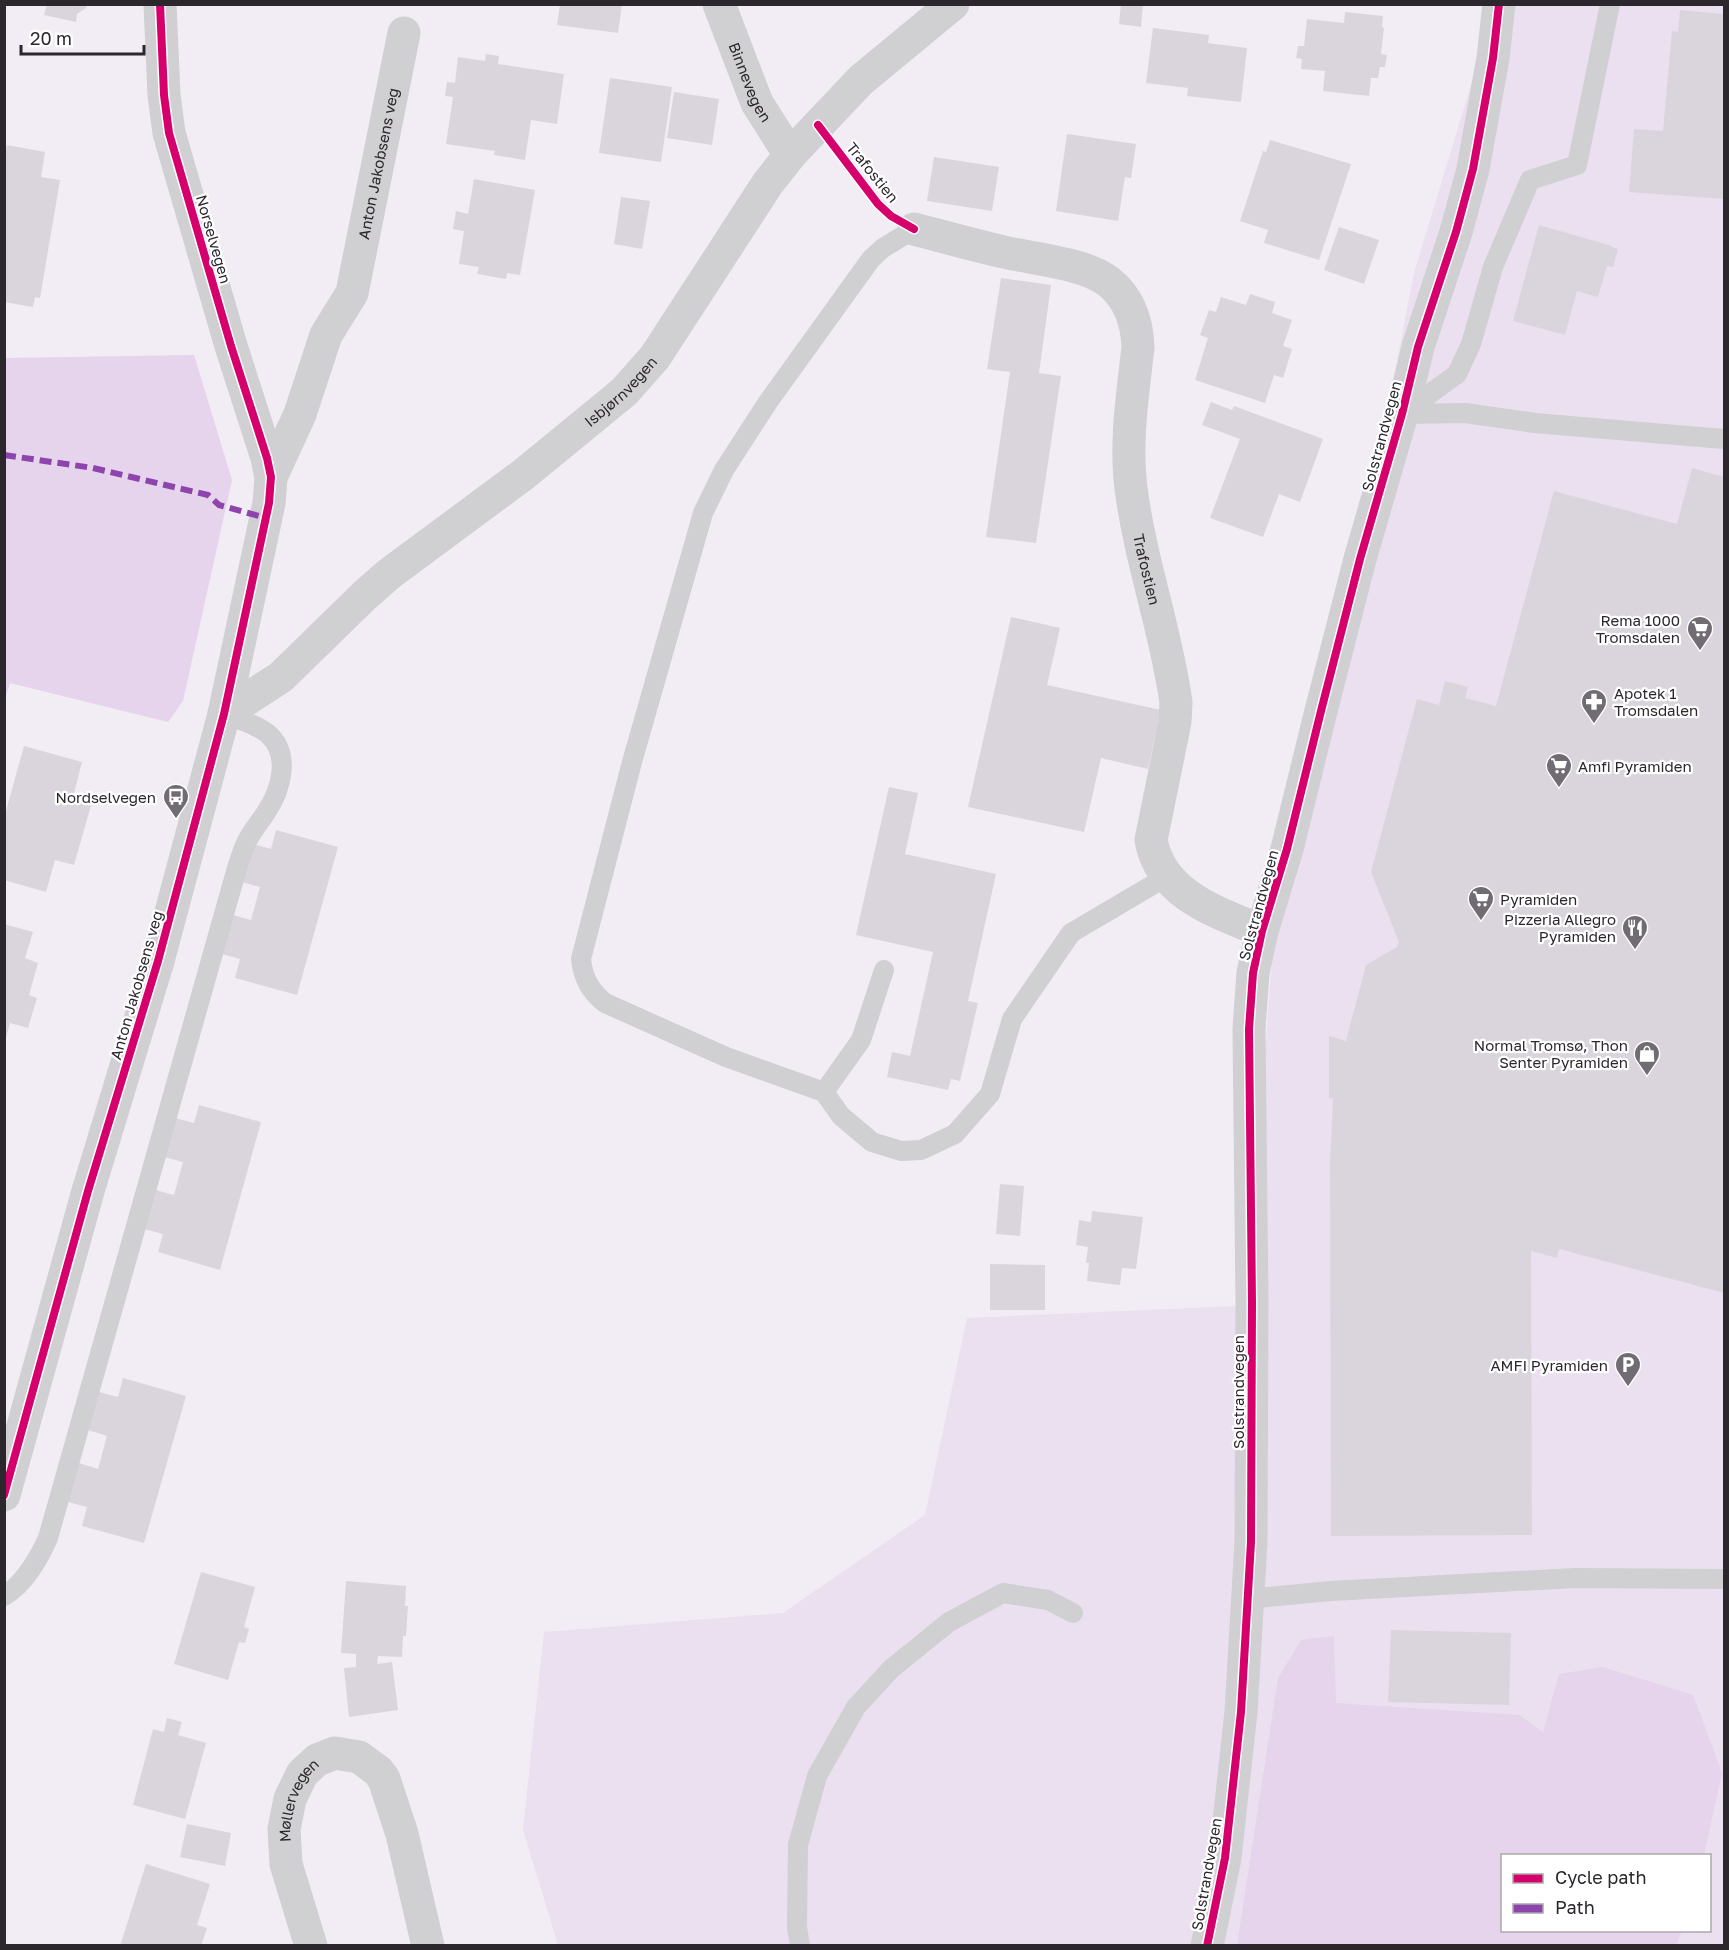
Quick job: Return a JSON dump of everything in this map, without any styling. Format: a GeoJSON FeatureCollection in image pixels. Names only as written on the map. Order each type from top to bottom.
{"type":"FeatureCollection","features":[{"type":"Feature","properties":{"kind":"street","name":"Norselvegen"},"geometry":{"type":"LineString","coordinates":[[160,4],[164,95],[170,133],[271,477]]}},
{"type":"Feature","properties":{"kind":"street","name":"Binnevegen"},"geometry":{"type":"LineString","coordinates":[[719,4],[758,103],[790,155]]}},
{"type":"Feature","properties":{"kind":"street","name":"Isbjørnvegen"},"geometry":{"type":"LineString","coordinates":[[224,714],[290,670],[340,619],[389,574],[524,474],[624,392],[655,357],[768,183],[790,155],[861,80],[953,4]]}},
{"type":"Feature","properties":{"kind":"street","name":"Solstrandvegen"},"geometry":{"type":"LineString","coordinates":[[1207,1946],[1225,1858],[1243,1694],[1251,1542],[1250,1029],[1253,973],[1262,931],[1287,849],[1360,559],[1402,414],[1418,347],[1456,232],[1473,169],[1493,58],[1499,4]]}},
{"type":"Feature","properties":{"kind":"street","name":"Anton Jakobsens veg"},"geometry":{"type":"LineString","coordinates":[[4,1495],[88,1191],[158,961],[224,714],[269,503],[271,477],[300,414],[326,335],[352,293],[404,33]]}},
{"type":"Feature","properties":{"kind":"street","name":"Trafostien"},"geometry":{"type":"LineString","coordinates":[[914,229],[1088,271],[1107,280],[1116,288],[1133,315],[1138,347],[1129,443],[1131,487],[1145,563],[1176,702],[1175,722],[1151,840],[1154,856],[1166,877],[1204,905],[1262,931]]}},
{"type":"Feature","properties":{"kind":"street","name":"Møllervegen"},"geometry":{"type":"LineString","coordinates":[[311,1946],[286,1864],[284,1829],[290,1799],[302,1774],[317,1760],[335,1753],[359,1757],[378,1771],[384,1779],[402,1834],[429,1946]]}},
{"type":"Feature","properties":{"kind":"lane"},"geometry":{"type":"LineString","coordinates":[[1402,414],[1457,374],[1471,344],[1493,267],[1530,180],[1576,165],[1610,4]]}},
{"type":"Feature","properties":{"kind":"lane"},"geometry":{"type":"LineString","coordinates":[[914,229],[883,248],[872,259],[768,402],[724,471],[703,513],[632,762],[581,959],[582,971],[588,986],[605,1003],[726,1057],[824,1092],[841,1116],[872,1142],[901,1150],[921,1150],[955,1134],[990,1094],[1012,1019],[1071,933],[1166,877]]}},
{"type":"Feature","properties":{"kind":"lane"},"geometry":{"type":"LineString","coordinates":[[1402,414],[1465,413],[1535,423],[1725,439]]}},
{"type":"Feature","properties":{"kind":"lane"},"geometry":{"type":"LineString","coordinates":[[4,1596],[22,1581],[39,1558],[48,1538],[237,868],[246,843],[265,814],[279,784],[283,768],[277,745],[267,734],[253,725],[224,714]]}},
{"type":"Feature","properties":{"kind":"lane"},"geometry":{"type":"LineString","coordinates":[[824,1092],[861,1040],[884,970]]}},
{"type":"Feature","properties":{"kind":"lane"},"geometry":{"type":"LineString","coordinates":[[1247,1599],[1331,1591],[1575,1578],[1725,1579]]}},
{"type":"Feature","properties":{"kind":"lane"},"geometry":{"type":"LineString","coordinates":[[800,1946],[797,1927],[798,1845],[817,1776],[856,1707],[891,1669],[949,1622],[1004,1593],[1048,1600],[1073,1613]]}},
{"type":"Feature","properties":{"kind":"shaded area"},"geometry":{"type":"Polygon","coordinates":[[[1489,5],[1724,5],[1724,1945],[558,1945],[523,1830],[544,1632],[783,1613],[925,1515],[967,1318],[1260,1305],[1265,1053],[1276,908],[1369,505],[1414,273],[1485,39],[1489,5]]]}},
{"type":"Feature","properties":{"kind":"shaded area"},"geometry":{"type":"Polygon","coordinates":[[[194,355],[232,480],[183,701],[168,722],[10,683],[5,699],[5,358],[194,355]]]}},
{"type":"Feature","properties":{"kind":"shaded area"},"geometry":{"type":"Polygon","coordinates":[[[1334,1636],[1336,1703],[1519,1715],[1543,1732],[1559,1674],[1603,1667],[1693,1695],[1722,1773],[1704,1854],[1501,1854],[1501,1932],[1682,1932],[1676,1945],[1237,1945],[1278,1678],[1301,1640],[1334,1636]]]}},
{"type":"Feature","properties":{"kind":"building"},"geometry":{"type":"Polygon","coordinates":[[[47,4],[86,4],[86,8],[77,14],[76,22],[44,15],[47,4]]]}},
{"type":"Feature","properties":{"kind":"building"},"geometry":{"type":"Polygon","coordinates":[[[560,4],[622,4],[618,33],[557,25],[560,4]]]}},
{"type":"Feature","properties":{"kind":"building"},"geometry":{"type":"Polygon","coordinates":[[[1121,4],[1143,4],[1141,27],[1119,24],[1121,4]]]}},
{"type":"Feature","properties":{"kind":"building"},"geometry":{"type":"Polygon","coordinates":[[[1680,10],[1724,14],[1724,199],[1629,192],[1634,129],[1663,131],[1672,31],[1678,32],[1680,10]]]}},
{"type":"Feature","properties":{"kind":"building"},"geometry":{"type":"Polygon","coordinates":[[[1345,12],[1383,16],[1381,54],[1387,55],[1385,67],[1380,67],[1378,78],[1371,78],[1369,96],[1323,91],[1325,71],[1301,69],[1302,59],[1296,58],[1298,46],[1304,46],[1307,19],[1344,23],[1345,12]]]}},
{"type":"Feature","properties":{"kind":"building"},"geometry":{"type":"Polygon","coordinates":[[[1153,28],[1209,35],[1208,43],[1247,48],[1241,102],[1187,96],[1188,88],[1146,83],[1153,28]]]}},
{"type":"Feature","properties":{"kind":"building"},"geometry":{"type":"Polygon","coordinates":[[[486,54],[499,56],[498,64],[564,74],[557,124],[531,120],[525,160],[494,155],[495,151],[446,144],[453,97],[445,96],[447,82],[455,83],[458,57],[485,61],[486,54]]]}},
{"type":"Feature","properties":{"kind":"building"},"geometry":{"type":"Polygon","coordinates":[[[610,78],[672,87],[661,162],[599,153],[610,78]]]}},
{"type":"Feature","properties":{"kind":"building"},"geometry":{"type":"Polygon","coordinates":[[[674,92],[719,99],[712,145],[667,138],[674,92]]]}},
{"type":"Feature","properties":{"kind":"building"},"geometry":{"type":"Polygon","coordinates":[[[1067,134],[1136,144],[1131,178],[1125,177],[1118,221],[1056,211],[1067,134]]]}},
{"type":"Feature","properties":{"kind":"building"},"geometry":{"type":"Polygon","coordinates":[[[1270,140],[1351,164],[1319,260],[1264,243],[1268,230],[1240,221],[1263,151],[1266,152],[1270,140]]]}},
{"type":"Feature","properties":{"kind":"building"},"geometry":{"type":"Polygon","coordinates":[[[7,145],[45,152],[41,177],[60,180],[40,298],[35,297],[33,307],[4,302],[4,160],[7,145]]]}},
{"type":"Feature","properties":{"kind":"building"},"geometry":{"type":"Polygon","coordinates":[[[934,157],[999,167],[992,211],[927,201],[934,157]]]}},
{"type":"Feature","properties":{"kind":"building"},"geometry":{"type":"Polygon","coordinates":[[[474,179],[535,190],[520,275],[507,273],[506,279],[477,274],[479,267],[459,264],[464,231],[453,229],[456,211],[468,214],[474,179]]]}},
{"type":"Feature","properties":{"kind":"building"},"geometry":{"type":"Polygon","coordinates":[[[621,197],[650,201],[642,249],[614,244],[621,197]]]}},
{"type":"Feature","properties":{"kind":"building"},"geometry":{"type":"Polygon","coordinates":[[[1539,225],[1618,249],[1613,267],[1607,266],[1598,297],[1577,291],[1565,335],[1513,321],[1539,225]]]}},
{"type":"Feature","properties":{"kind":"building"},"geometry":{"type":"Polygon","coordinates":[[[1339,227],[1379,240],[1364,284],[1324,270],[1339,227]]]}},
{"type":"Feature","properties":{"kind":"building"},"geometry":{"type":"Polygon","coordinates":[[[1001,278],[1051,285],[1039,373],[1061,376],[1036,543],[986,537],[1010,372],[987,369],[1001,278]]]}},
{"type":"Feature","properties":{"kind":"building"},"geometry":{"type":"Polygon","coordinates":[[[1250,294],[1275,302],[1272,313],[1292,320],[1283,346],[1292,349],[1283,378],[1274,375],[1265,403],[1195,380],[1208,338],[1200,335],[1209,310],[1216,312],[1221,297],[1246,305],[1250,294]]]}},
{"type":"Feature","properties":{"kind":"building"},"geometry":{"type":"Polygon","coordinates":[[[1211,402],[1232,410],[1234,406],[1323,439],[1300,502],[1279,494],[1263,537],[1210,518],[1240,439],[1202,425],[1211,402]]]}},
{"type":"Feature","properties":{"kind":"building"},"geometry":{"type":"Polygon","coordinates":[[[1692,468],[1724,477],[1724,1293],[1559,1249],[1557,1258],[1531,1251],[1532,1535],[1331,1536],[1330,1163],[1333,1098],[1329,1098],[1329,1036],[1346,1041],[1366,965],[1397,947],[1399,942],[1371,872],[1417,699],[1439,705],[1445,681],[1468,687],[1465,698],[1496,706],[1554,491],[1677,524],[1692,468]]]}},
{"type":"Feature","properties":{"kind":"building"},"geometry":{"type":"Polygon","coordinates":[[[1011,617],[1060,628],[1047,685],[1161,710],[1148,769],[1101,758],[1084,832],[968,807],[1011,617]]]}},
{"type":"Feature","properties":{"kind":"building"},"geometry":{"type":"Polygon","coordinates":[[[24,746],[82,762],[73,797],[92,802],[74,865],[55,860],[46,892],[4,880],[4,818],[24,746]]]}},
{"type":"Feature","properties":{"kind":"building"},"geometry":{"type":"Polygon","coordinates":[[[889,787],[918,793],[905,854],[996,874],[968,1001],[978,1003],[960,1081],[951,1079],[948,1090],[887,1077],[892,1052],[910,1056],[933,952],[856,935],[889,787]]]}},
{"type":"Feature","properties":{"kind":"building"},"geometry":{"type":"Polygon","coordinates":[[[276,830],[338,847],[297,995],[235,978],[240,959],[222,954],[233,915],[251,920],[260,887],[242,882],[253,844],[271,849],[276,830]]]}},
{"type":"Feature","properties":{"kind":"building"},"geometry":{"type":"Polygon","coordinates":[[[4,924],[33,932],[25,958],[38,963],[29,995],[37,998],[28,1028],[10,1023],[5,1042],[4,924]]]}},
{"type":"Feature","properties":{"kind":"building"},"geometry":{"type":"Polygon","coordinates":[[[199,1105],[261,1122],[220,1270],[158,1252],[163,1234],[144,1229],[155,1190],[174,1195],[183,1162],[164,1157],[175,1118],[194,1123],[199,1105]]]}},
{"type":"Feature","properties":{"kind":"building"},"geometry":{"type":"Polygon","coordinates":[[[1000,1184],[1024,1186],[1020,1236],[996,1234],[1000,1184]]]}},
{"type":"Feature","properties":{"kind":"building"},"geometry":{"type":"Polygon","coordinates":[[[1092,1211],[1143,1217],[1136,1269],[1122,1268],[1120,1285],[1087,1281],[1088,1247],[1076,1245],[1079,1220],[1091,1222],[1092,1211]]]}},
{"type":"Feature","properties":{"kind":"building"},"geometry":{"type":"Polygon","coordinates":[[[990,1264],[1045,1265],[1045,1310],[990,1310],[990,1264]]]}},
{"type":"Feature","properties":{"kind":"building"},"geometry":{"type":"Polygon","coordinates":[[[123,1378],[186,1396],[144,1543],[82,1526],[87,1507],[68,1502],[79,1463],[98,1469],[107,1436],[88,1430],[99,1392],[118,1397],[123,1378]]]}},
{"type":"Feature","properties":{"kind":"building"},"geometry":{"type":"Polygon","coordinates":[[[201,1572],[255,1587],[244,1627],[249,1629],[245,1643],[239,1642],[228,1680],[174,1664],[201,1572]]]}},
{"type":"Feature","properties":{"kind":"building"},"geometry":{"type":"Polygon","coordinates":[[[346,1581],[406,1586],[405,1606],[408,1606],[402,1657],[378,1656],[377,1664],[392,1662],[398,1710],[349,1717],[344,1668],[356,1667],[356,1654],[341,1653],[346,1581]]]}},
{"type":"Feature","properties":{"kind":"building"},"geometry":{"type":"Polygon","coordinates":[[[1391,1630],[1511,1633],[1509,1705],[1388,1702],[1391,1630]]]}},
{"type":"Feature","properties":{"kind":"building"},"geometry":{"type":"Polygon","coordinates":[[[167,1718],[182,1722],[178,1735],[206,1743],[185,1819],[133,1805],[153,1729],[164,1732],[167,1718]]]}},
{"type":"Feature","properties":{"kind":"building"},"geometry":{"type":"Polygon","coordinates":[[[187,1824],[231,1833],[225,1866],[180,1857],[187,1824]]]}},
{"type":"Feature","properties":{"kind":"building"},"geometry":{"type":"Polygon","coordinates":[[[146,1864],[210,1884],[197,1925],[207,1928],[201,1946],[120,1946],[146,1864]]]}},
{"type":"Feature","properties":{"kind":"marked path"},"geometry":{"type":"LineString","coordinates":[[4,455],[93,468],[208,495],[219,505],[266,518]]}},
{"type":"Feature","properties":{"kind":"cycle path"},"geometry":{"type":"LineString","coordinates":[[4,1495],[88,1191],[158,961],[224,714],[269,503],[271,477],[267,458],[231,346],[169,133],[164,95],[160,4]]}},
{"type":"Feature","properties":{"kind":"cycle path"},"geometry":{"type":"LineString","coordinates":[[1207,1946],[1225,1858],[1241,1712],[1251,1542],[1252,1302],[1249,1029],[1253,973],[1262,931],[1287,849],[1360,559],[1402,414],[1418,347],[1456,232],[1473,169],[1493,58],[1499,4]]}},
{"type":"Feature","properties":{"kind":"cycle path"},"geometry":{"type":"LineString","coordinates":[[818,125],[878,204],[891,216],[914,229]]}},
{"type":"Feature","properties":{"kind":"place","name":"Rema 1000 Tromsdalen"},"geometry":{"type":"Point","coordinates":[1700,652]}},
{"type":"Feature","properties":{"kind":"place","name":"Apotek 1 Tromsdalen"},"geometry":{"type":"Point","coordinates":[1594,725]}},
{"type":"Feature","properties":{"kind":"place","name":"Amfi Pyramiden"},"geometry":{"type":"Point","coordinates":[1559,789]}},
{"type":"Feature","properties":{"kind":"place","name":"Nordselvegen"},"geometry":{"type":"Point","coordinates":[176,820]}},
{"type":"Feature","properties":{"kind":"place","name":"Pyramiden"},"geometry":{"type":"Point","coordinates":[1481,922]}},
{"type":"Feature","properties":{"kind":"place","name":"Pizzeria Allegro Pyramiden"},"geometry":{"type":"Point","coordinates":[1635,951]}},
{"type":"Feature","properties":{"kind":"place","name":"Normal Tromsø, Thon Senter Pyramiden"},"geometry":{"type":"Point","coordinates":[1647,1077]}},
{"type":"Feature","properties":{"kind":"place","name":"AMFI Pyramiden"},"geometry":{"type":"Point","coordinates":[1628,1388]}}]}
